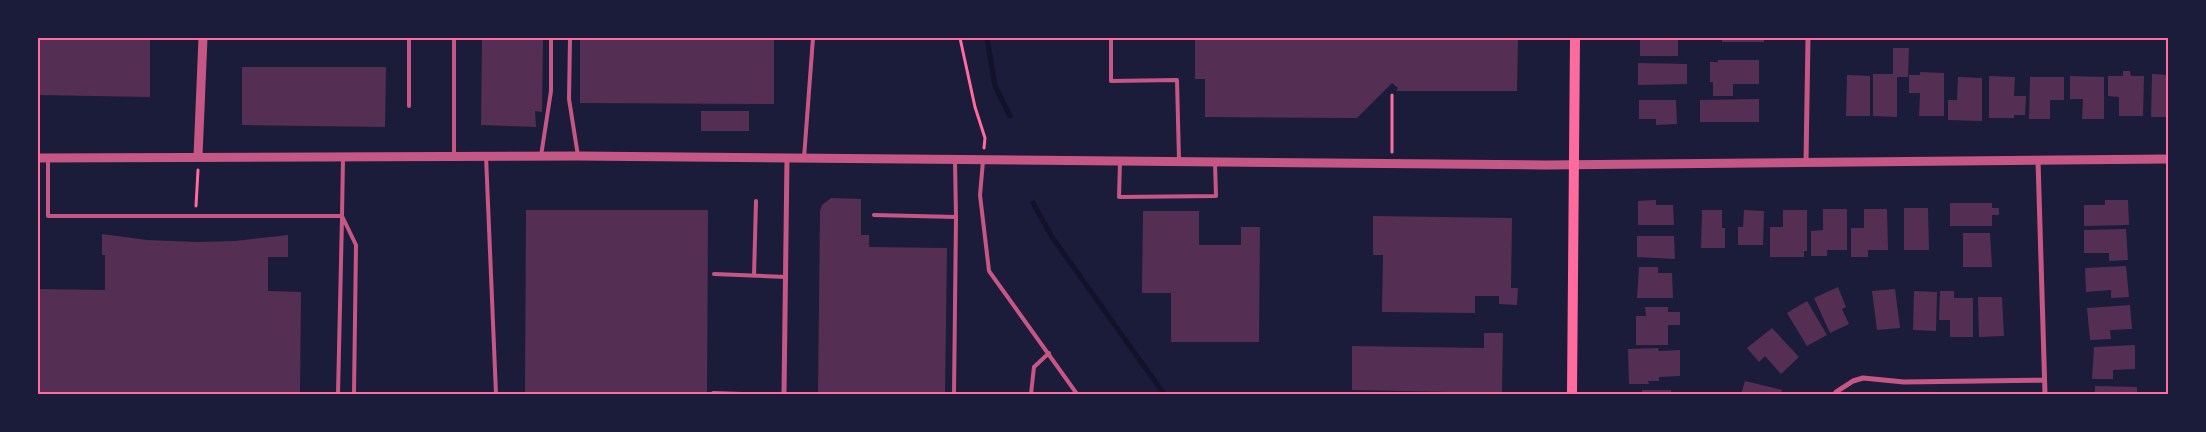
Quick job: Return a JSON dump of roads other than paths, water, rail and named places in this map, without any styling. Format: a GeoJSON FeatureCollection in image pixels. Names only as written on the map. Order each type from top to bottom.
{"type":"FeatureCollection","features":[{"type":"Feature","properties":{"kind":"main road"},"geometry":{"type":"LineString","coordinates":[[1572,394],[1575,38]]}},
{"type":"Feature","properties":{"kind":"street"},"geometry":{"type":"LineString","coordinates":[[198,156],[203,38]]}},
{"type":"Feature","properties":{"kind":"street"},"geometry":{"type":"LineString","coordinates":[[1806,161],[1808,38]]}},
{"type":"Feature","properties":{"kind":"street"},"geometry":{"type":"LineString","coordinates":[[38,158],[578,156],[1120,159],[1574,165],[1806,161],[2168,159]]}},
{"type":"Feature","properties":{"kind":"street"},"geometry":{"type":"LineString","coordinates":[[784,394],[787,157]]}},
{"type":"Feature","properties":{"kind":"street"},"geometry":{"type":"LineString","coordinates":[[2038,160],[2045,394]]}},
{"type":"Feature","properties":{"kind":"street"},"geometry":{"type":"LineString","coordinates":[[1835,394],[1853,380],[1863,378],[1904,382],[2044,380]]}},
{"type":"Feature","properties":{"kind":"lane"},"geometry":{"type":"LineString","coordinates":[[409,38],[409,106]]}},
{"type":"Feature","properties":{"kind":"lane"},"geometry":{"type":"LineString","coordinates":[[454,38],[454,156]]}},
{"type":"Feature","properties":{"kind":"lane"},"geometry":{"type":"LineString","coordinates":[[541,156],[551,91],[551,38]]}},
{"type":"Feature","properties":{"kind":"lane"},"geometry":{"type":"LineString","coordinates":[[570,38],[569,99],[578,156]]}},
{"type":"Feature","properties":{"kind":"lane"},"geometry":{"type":"LineString","coordinates":[[804,158],[813,38]]}},
{"type":"Feature","properties":{"kind":"lane"},"geometry":{"type":"LineString","coordinates":[[1111,38],[1111,81],[1177,80],[1179,160]]}},
{"type":"Feature","properties":{"kind":"lane"},"geometry":{"type":"LineString","coordinates":[[338,394],[344,156]]}},
{"type":"Feature","properties":{"kind":"lane"},"geometry":{"type":"LineString","coordinates":[[486,156],[496,394]]}},
{"type":"Feature","properties":{"kind":"lane"},"geometry":{"type":"LineString","coordinates":[[48,158],[48,216],[342,216]]}},
{"type":"Feature","properties":{"kind":"lane"},"geometry":{"type":"LineString","coordinates":[[983,158],[980,195],[989,271],[1077,394]]}},
{"type":"Feature","properties":{"kind":"lane"},"geometry":{"type":"LineString","coordinates":[[954,394],[955,159]]}},
{"type":"Feature","properties":{"kind":"lane"},"geometry":{"type":"LineString","coordinates":[[1120,159],[1119,197],[1216,196],[1215,160]]}},
{"type":"Feature","properties":{"kind":"lane"},"geometry":{"type":"LineString","coordinates":[[754,276],[756,201]]}},
{"type":"Feature","properties":{"kind":"lane"},"geometry":{"type":"LineString","coordinates":[[874,215],[956,217]]}},
{"type":"Feature","properties":{"kind":"lane"},"geometry":{"type":"LineString","coordinates":[[342,216],[356,245],[354,394]]}},
{"type":"Feature","properties":{"kind":"lane"},"geometry":{"type":"LineString","coordinates":[[714,274],[786,277]]}},
{"type":"Feature","properties":{"kind":"lane"},"geometry":{"type":"LineString","coordinates":[[1031,394],[1034,367],[1048,353]]}},
{"type":"Feature","properties":{"kind":"lane"},"geometry":{"type":"LineString","coordinates":[[713,393],[742,394]]}},
{"type":"Feature","properties":{"kind":"waterway"},"geometry":{"type":"LineString","coordinates":[[987,38],[995,86],[1010,116]]}},
{"type":"Feature","properties":{"kind":"waterway"},"geometry":{"type":"LineString","coordinates":[[1033,203],[1052,237],[1164,394]]}}]}
